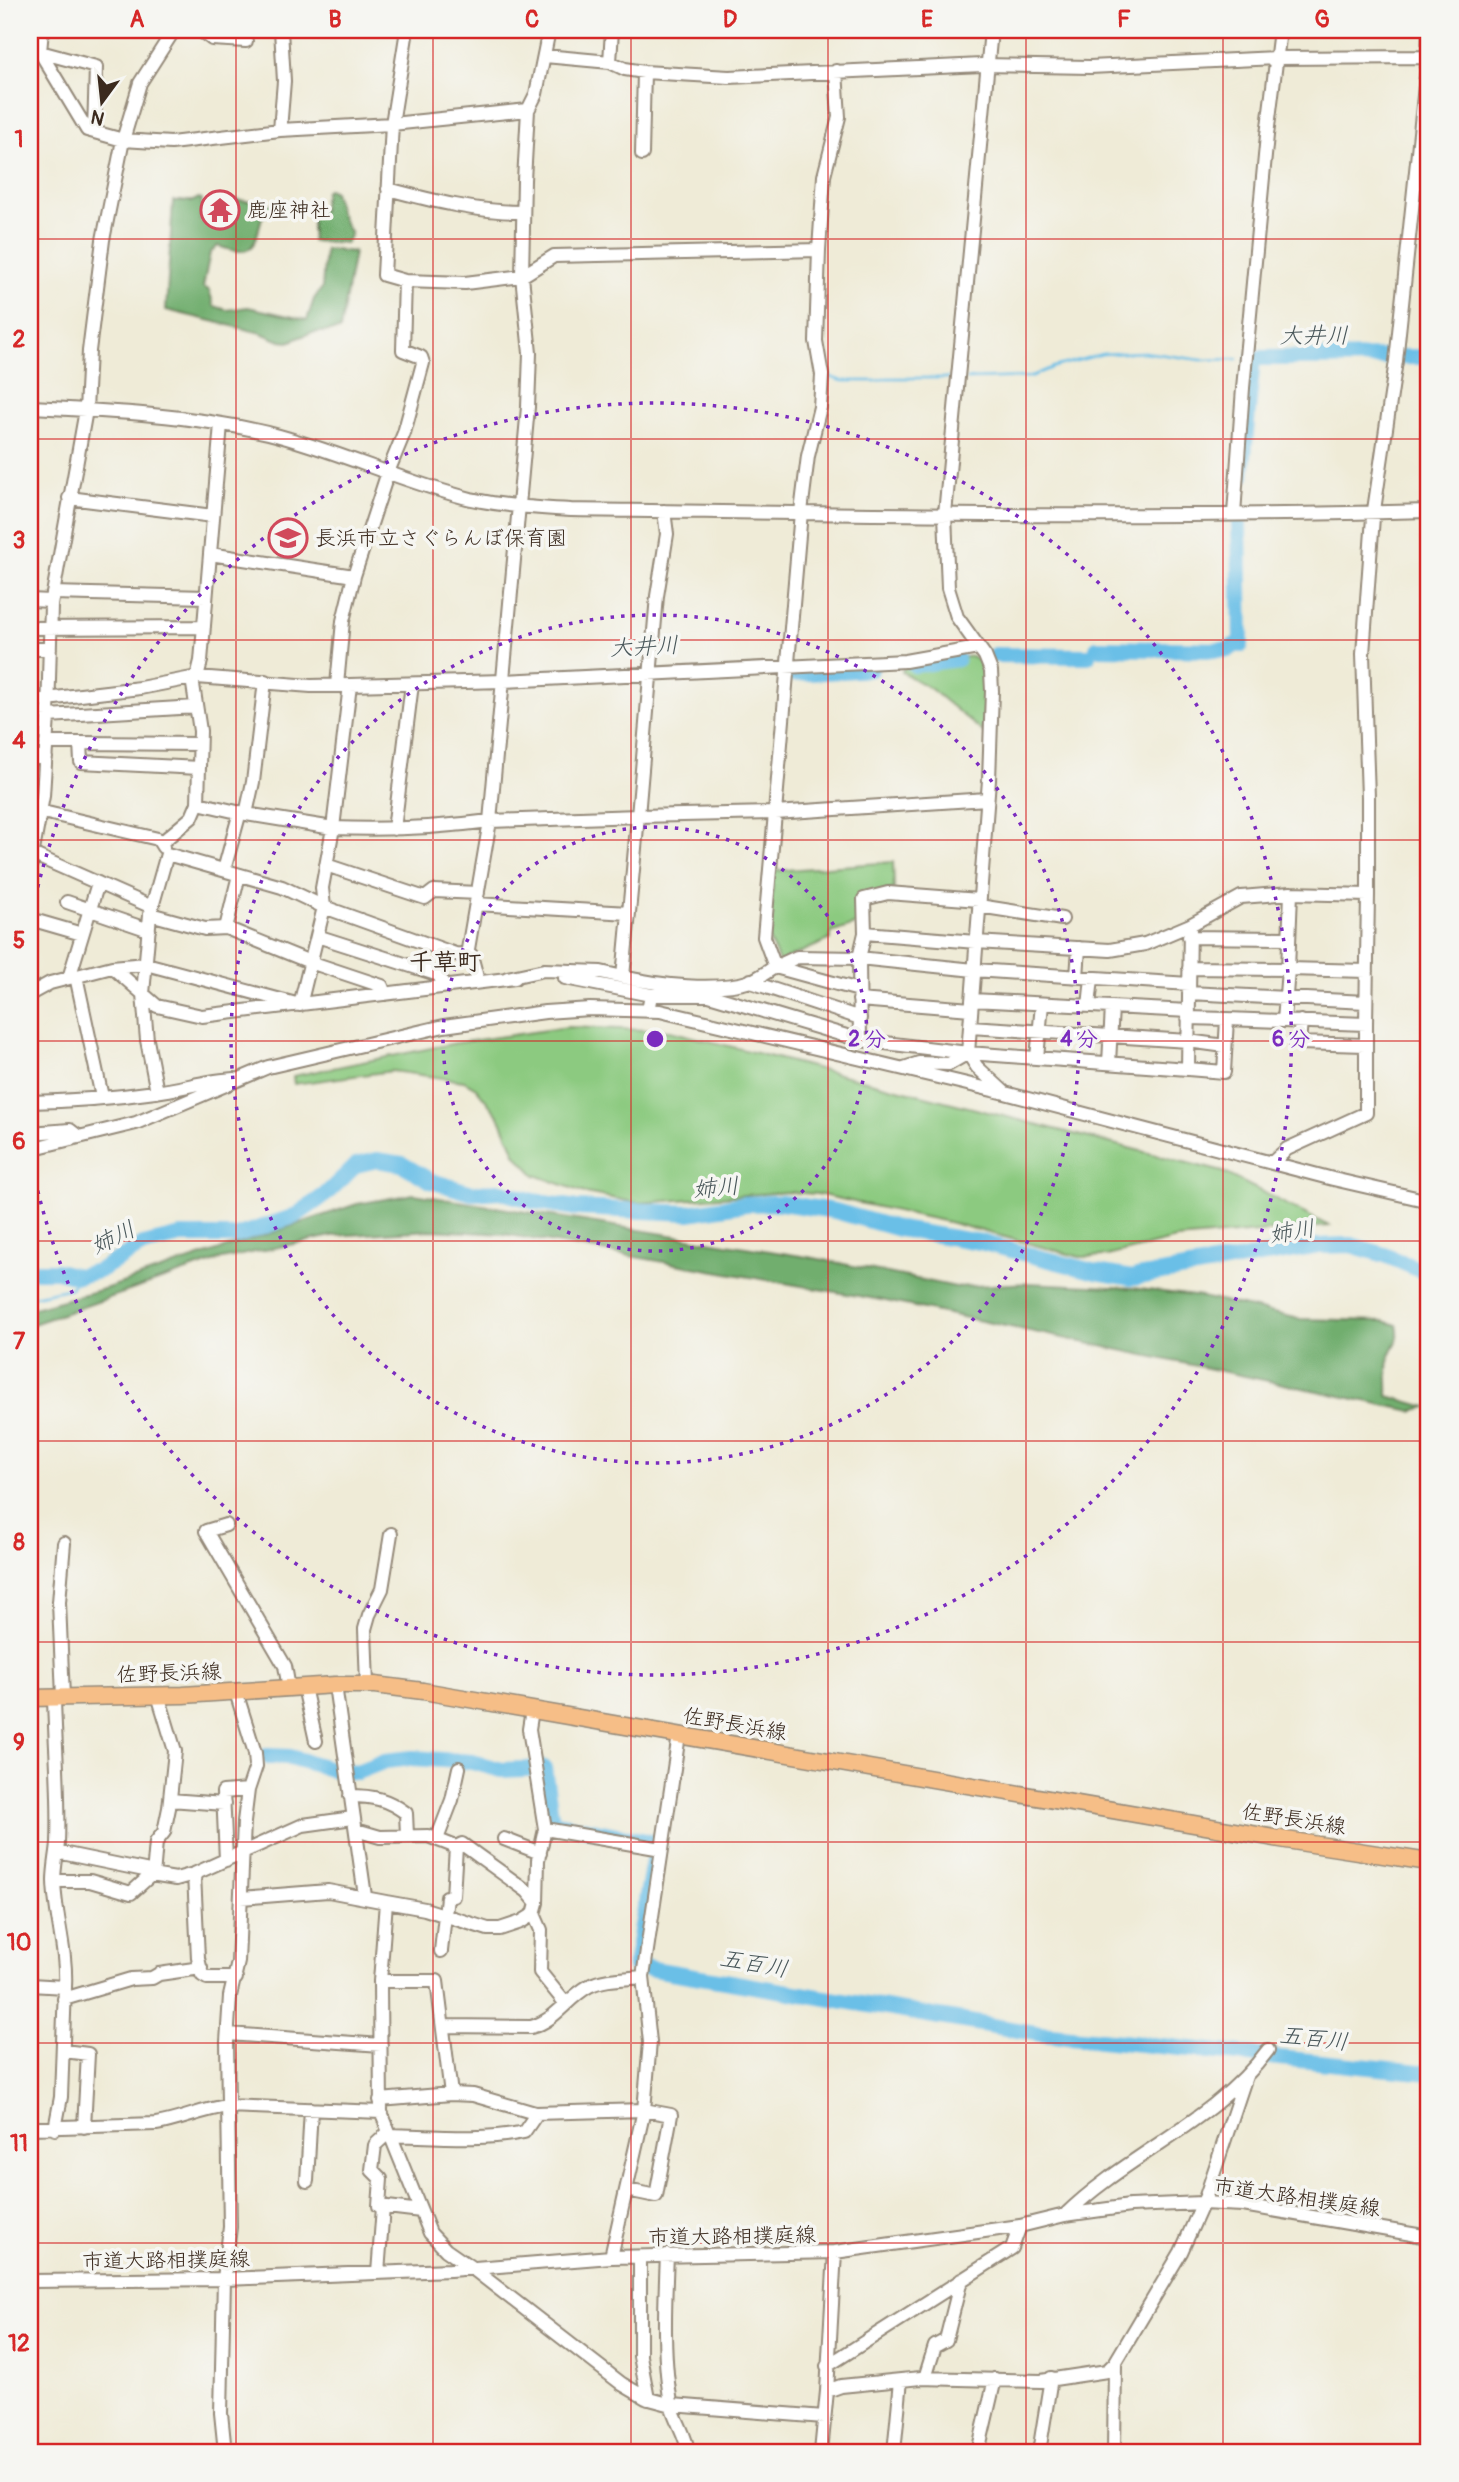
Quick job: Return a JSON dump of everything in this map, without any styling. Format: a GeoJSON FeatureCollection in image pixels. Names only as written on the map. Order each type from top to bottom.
{"type":"FeatureCollection","features":[{"type":"Feature","properties":{"kind":"main road","name":"佐野長浜線"},"geometry":{"type":"LineString","coordinates":[[30,1698],[367,1685],[450,1695],[1286,1840],[1429,1862]]}},
{"type":"Feature","properties":{"kind":"street"},"geometry":{"type":"LineString","coordinates":[[35,51],[42,30]]}},
{"type":"Feature","properties":{"kind":"street"},"geometry":{"type":"LineString","coordinates":[[30,867],[35,810],[46,758],[52,597],[86,410],[89,351],[103,240],[123,140],[140,83],[174,30]]}},
{"type":"Feature","properties":{"kind":"street"},"geometry":{"type":"LineString","coordinates":[[200,30],[212,39],[246,41]]}},
{"type":"Feature","properties":{"kind":"street"},"geometry":{"type":"LineString","coordinates":[[280,130],[284,81],[281,30]]}},
{"type":"Feature","properties":{"kind":"street"},"geometry":{"type":"LineString","coordinates":[[407,30],[392,124],[384,275],[405,281],[465,283],[522,276],[554,256],[819,250]]}},
{"type":"Feature","properties":{"kind":"street"},"geometry":{"type":"LineString","coordinates":[[467,955],[490,821],[519,507],[530,353],[522,276],[528,110],[536,94],[549,30]]}},
{"type":"Feature","properties":{"kind":"street"},"geometry":{"type":"LineString","coordinates":[[610,62],[611,30]]}},
{"type":"Feature","properties":{"kind":"street"},"geometry":{"type":"LineString","coordinates":[[991,30],[946,514],[948,588],[957,617],[985,656],[991,681],[987,799],[968,1053],[977,1067],[1005,1093]]}},
{"type":"Feature","properties":{"kind":"street"},"geometry":{"type":"LineString","coordinates":[[1234,514],[1243,388],[1280,30]]}},
{"type":"Feature","properties":{"kind":"street"},"geometry":{"type":"LineString","coordinates":[[1273,1161],[1287,1149],[1366,1113],[1368,797],[1363,654],[1373,512],[1396,357],[1429,57],[1429,30]]}},
{"type":"Feature","properties":{"kind":"street"},"geometry":{"type":"LineString","coordinates":[[35,51],[87,130],[123,140],[171,144],[280,130],[392,124],[528,110]]}},
{"type":"Feature","properties":{"kind":"street"},"geometry":{"type":"LineString","coordinates":[[35,51],[96,67],[94,132]]}},
{"type":"Feature","properties":{"kind":"street"},"geometry":{"type":"LineString","coordinates":[[545,56],[610,62],[625,69],[644,72],[729,77],[988,65],[1090,67],[1276,58],[1429,57]]}},
{"type":"Feature","properties":{"kind":"street"},"geometry":{"type":"LineString","coordinates":[[775,967],[764,937],[801,512],[808,456],[821,397],[822,376],[816,341],[819,250],[824,176],[839,117],[836,71]]}},
{"type":"Feature","properties":{"kind":"street"},"geometry":{"type":"LineString","coordinates":[[642,154],[644,72]]}},
{"type":"Feature","properties":{"kind":"street"},"geometry":{"type":"LineString","coordinates":[[388,189],[458,207],[493,212],[523,212]]}},
{"type":"Feature","properties":{"kind":"street"},"geometry":{"type":"LineString","coordinates":[[300,1005],[324,907],[322,888],[333,828],[344,685],[343,621],[354,576],[388,472],[404,433],[423,363],[421,357],[403,350],[405,281]]}},
{"type":"Feature","properties":{"kind":"street"},"geometry":{"type":"LineString","coordinates":[[30,407],[221,424],[268,433],[321,448],[470,499],[519,507],[946,514],[1429,511]]}},
{"type":"Feature","properties":{"kind":"street"},"geometry":{"type":"LineString","coordinates":[[157,1092],[147,1040],[143,994],[149,930],[164,848],[192,817],[198,803],[200,744],[195,677],[201,661],[221,424]]}},
{"type":"Feature","properties":{"kind":"street"},"geometry":{"type":"LineString","coordinates":[[69,498],[213,516]]}},
{"type":"Feature","properties":{"kind":"street"},"geometry":{"type":"LineString","coordinates":[[624,977],[657,596],[667,534],[664,511]]}},
{"type":"Feature","properties":{"kind":"street"},"geometry":{"type":"LineString","coordinates":[[210,554],[354,576]]}},
{"type":"Feature","properties":{"kind":"street"},"geometry":{"type":"LineString","coordinates":[[30,600],[52,597],[206,597]]}},
{"type":"Feature","properties":{"kind":"street"},"geometry":{"type":"LineString","coordinates":[[30,628],[204,627]]}},
{"type":"Feature","properties":{"kind":"street"},"geometry":{"type":"LineString","coordinates":[[30,701],[141,688],[195,677],[311,686],[504,681],[905,661],[978,648]]}},
{"type":"Feature","properties":{"kind":"street"},"geometry":{"type":"LineString","coordinates":[[30,649],[50,649]]}},
{"type":"Feature","properties":{"kind":"street"},"geometry":{"type":"LineString","coordinates":[[224,870],[253,782],[265,681]]}},
{"type":"Feature","properties":{"kind":"street"},"geometry":{"type":"LineString","coordinates":[[394,829],[412,684]]}},
{"type":"Feature","properties":{"kind":"street"},"geometry":{"type":"LineString","coordinates":[[48,716],[196,707]]}},
{"type":"Feature","properties":{"kind":"street"},"geometry":{"type":"LineString","coordinates":[[46,743],[200,744]]}},
{"type":"Feature","properties":{"kind":"street"},"geometry":{"type":"LineString","coordinates":[[80,743],[81,762],[199,768]]}},
{"type":"Feature","properties":{"kind":"street"},"geometry":{"type":"LineString","coordinates":[[30,758],[46,758]]}},
{"type":"Feature","properties":{"kind":"street"},"geometry":{"type":"LineString","coordinates":[[198,803],[333,828],[394,829],[444,827],[490,821],[775,813],[987,799]]}},
{"type":"Feature","properties":{"kind":"street"},"geometry":{"type":"LineString","coordinates":[[35,810],[159,839],[164,848],[239,875],[282,887],[324,907],[455,954],[471,955],[478,981]]}},
{"type":"Feature","properties":{"kind":"street"},"geometry":{"type":"LineString","coordinates":[[32,854],[151,910],[205,929],[226,928],[310,962],[382,986],[385,994]]}},
{"type":"Feature","properties":{"kind":"street"},"geometry":{"type":"LineString","coordinates":[[326,865],[425,898],[434,891],[477,898],[629,913]]}},
{"type":"Feature","properties":{"kind":"street"},"geometry":{"type":"LineString","coordinates":[[226,928],[239,875]]}},
{"type":"Feature","properties":{"kind":"street"},"geometry":{"type":"LineString","coordinates":[[98,883],[72,977],[103,1097]]}},
{"type":"Feature","properties":{"kind":"street"},"geometry":{"type":"LineString","coordinates":[[865,933],[1110,950],[1145,944],[1190,931],[1241,897],[1291,892],[1368,895]]}},
{"type":"Feature","properties":{"kind":"street"},"geometry":{"type":"LineString","coordinates":[[1284,1021],[1291,892]]}},
{"type":"Feature","properties":{"kind":"street"},"geometry":{"type":"LineString","coordinates":[[860,1040],[859,958],[865,933],[864,899],[888,893],[979,903],[1062,919]]}},
{"type":"Feature","properties":{"kind":"street"},"geometry":{"type":"LineString","coordinates":[[66,902],[149,930]]}},
{"type":"Feature","properties":{"kind":"street"},"geometry":{"type":"LineString","coordinates":[[30,919],[82,934]]}},
{"type":"Feature","properties":{"kind":"street"},"geometry":{"type":"LineString","coordinates":[[1190,931],[1289,938]]}},
{"type":"Feature","properties":{"kind":"street"},"geometry":{"type":"LineString","coordinates":[[1188,1069],[1190,931]]}},
{"type":"Feature","properties":{"kind":"street"},"geometry":{"type":"LineString","coordinates":[[317,936],[439,975],[444,986]]}},
{"type":"Feature","properties":{"kind":"street"},"geometry":{"type":"LineString","coordinates":[[1077,977],[1079,948]]}},
{"type":"Feature","properties":{"kind":"street"},"geometry":{"type":"LineString","coordinates":[[112,967],[157,1006],[202,1016],[507,978],[571,978],[651,995],[713,990],[751,981],[797,957],[859,958],[1285,998],[1366,1002]]}},
{"type":"Feature","properties":{"kind":"street"},"geometry":{"type":"LineString","coordinates":[[30,994],[50,983],[72,977],[112,967],[146,964],[300,1005]]}},
{"type":"Feature","properties":{"kind":"street"},"geometry":{"type":"LineString","coordinates":[[775,967],[859,995],[971,1005],[1112,1007],[1227,1019],[1366,1024]]}},
{"type":"Feature","properties":{"kind":"street"},"geometry":{"type":"LineString","coordinates":[[1189,968],[1367,971]]}},
{"type":"Feature","properties":{"kind":"street"},"geometry":{"type":"LineString","coordinates":[[507,978],[544,970],[601,972],[656,985],[713,990],[860,1040],[968,1053],[1224,1072],[1227,1019]]}},
{"type":"Feature","properties":{"kind":"street"},"geometry":{"type":"LineString","coordinates":[[1089,1006],[1091,978]]}},
{"type":"Feature","properties":{"kind":"street"},"geometry":{"type":"LineString","coordinates":[[751,981],[860,1017]]}},
{"type":"Feature","properties":{"kind":"street"},"geometry":{"type":"LineString","coordinates":[[648,1011],[651,995]]}},
{"type":"Feature","properties":{"kind":"street"},"geometry":{"type":"LineString","coordinates":[[1038,1058],[1042,1004]]}},
{"type":"Feature","properties":{"kind":"street"},"geometry":{"type":"LineString","coordinates":[[1109,1063],[1112,1007]]}},
{"type":"Feature","properties":{"kind":"street"},"geometry":{"type":"LineString","coordinates":[[30,1149],[136,1123],[268,1067],[444,1026],[545,1012],[590,1009],[660,1011],[1005,1093],[1334,1179],[1429,1201]]}},
{"type":"Feature","properties":{"kind":"street"},"geometry":{"type":"LineString","coordinates":[[1301,1021],[1299,1043],[1366,1045]]}},
{"type":"Feature","properties":{"kind":"street"},"geometry":{"type":"LineString","coordinates":[[970,1027],[1188,1041],[1225,1046]]}},
{"type":"Feature","properties":{"kind":"street"},"geometry":{"type":"LineString","coordinates":[[904,1069],[919,1063],[948,1064],[968,1053]]}},
{"type":"Feature","properties":{"kind":"street"},"geometry":{"type":"LineString","coordinates":[[30,1102],[157,1092],[210,1080],[243,1079]]}},
{"type":"Feature","properties":{"kind":"street"},"geometry":{"type":"LineString","coordinates":[[30,1133],[70,1130],[79,1137]]}},
{"type":"Feature","properties":{"kind":"street"},"geometry":{"type":"LineString","coordinates":[[226,1525],[206,1531],[285,1667],[316,1741]]}},
{"type":"Feature","properties":{"kind":"street"},"geometry":{"type":"LineString","coordinates":[[367,1685],[366,1629],[369,1615],[382,1589],[391,1534]]}},
{"type":"Feature","properties":{"kind":"street"},"geometry":{"type":"LineString","coordinates":[[55,2129],[61,2097],[66,1964],[57,1920],[54,1881],[57,1852],[59,1602],[64,1543]]}},
{"type":"Feature","properties":{"kind":"street"},"geometry":{"type":"LineString","coordinates":[[335,1685],[365,1896]]}},
{"type":"Feature","properties":{"kind":"street"},"geometry":{"type":"LineString","coordinates":[[225,2452],[221,2413],[224,2279],[230,2227],[228,2034],[230,1996],[236,1978],[248,1790],[256,1766],[255,1753],[236,1692]]}},
{"type":"Feature","properties":{"kind":"street"},"geometry":{"type":"LineString","coordinates":[[54,1881],[90,1881],[131,1893],[153,1874],[156,1842],[164,1832],[170,1800],[174,1751],[158,1695]]}},
{"type":"Feature","properties":{"kind":"street"},"geometry":{"type":"LineString","coordinates":[[241,1898],[328,1891],[425,1909],[488,1929],[500,1929],[521,1922],[536,1908],[540,1853],[545,1829],[529,1728],[532,1710]]}},
{"type":"Feature","properties":{"kind":"street"},"geometry":{"type":"LineString","coordinates":[[611,2258],[644,2110],[650,2042],[644,1971],[679,1735]]}},
{"type":"Feature","properties":{"kind":"street"},"geometry":{"type":"LineString","coordinates":[[437,1839],[452,1800],[459,1768]]}},
{"type":"Feature","properties":{"kind":"street"},"geometry":{"type":"LineString","coordinates":[[226,1860],[223,1792],[248,1790]]}},
{"type":"Feature","properties":{"kind":"street"},"geometry":{"type":"LineString","coordinates":[[350,1796],[374,1797],[391,1802],[406,1813],[407,1835]]}},
{"type":"Feature","properties":{"kind":"street"},"geometry":{"type":"LineString","coordinates":[[170,1800],[224,1804]]}},
{"type":"Feature","properties":{"kind":"street"},"geometry":{"type":"LineString","coordinates":[[57,1852],[176,1879],[194,1874],[303,1825],[354,1824],[380,1837],[428,1836],[456,1847],[462,1844],[527,1891],[536,1908],[541,1930],[540,1972],[566,2004]]}},
{"type":"Feature","properties":{"kind":"street"},"geometry":{"type":"LineString","coordinates":[[545,1829],[662,1849]]}},
{"type":"Feature","properties":{"kind":"street"},"geometry":{"type":"LineString","coordinates":[[504,1839],[540,1853]]}},
{"type":"Feature","properties":{"kind":"street"},"geometry":{"type":"LineString","coordinates":[[441,1951],[447,1896],[453,1896],[456,1847]]}},
{"type":"Feature","properties":{"kind":"street"},"geometry":{"type":"LineString","coordinates":[[194,1874],[202,1975],[207,1978],[236,1978]]}},
{"type":"Feature","properties":{"kind":"street"},"geometry":{"type":"LineString","coordinates":[[386,1902],[380,1980],[381,2106],[389,2133],[430,2234],[446,2250],[622,2384],[648,2399],[672,2405],[824,2417]]}},
{"type":"Feature","properties":{"kind":"street"},"geometry":{"type":"LineString","coordinates":[[30,1985],[65,1993],[201,1968]]}},
{"type":"Feature","properties":{"kind":"street"},"geometry":{"type":"LineString","coordinates":[[443,2026],[531,2027],[543,2024],[588,1986],[644,1971]]}},
{"type":"Feature","properties":{"kind":"street"},"geometry":{"type":"LineString","coordinates":[[380,1980],[437,1981],[451,2094]]}},
{"type":"Feature","properties":{"kind":"street"},"geometry":{"type":"LineString","coordinates":[[228,2034],[381,2045]]}},
{"type":"Feature","properties":{"kind":"street"},"geometry":{"type":"LineString","coordinates":[[1065,2215],[1085,2196],[1210,2109],[1246,2076],[1268,2050]]}},
{"type":"Feature","properties":{"kind":"street"},"geometry":{"type":"LineString","coordinates":[[64,2051],[88,2054],[84,2127]]}},
{"type":"Feature","properties":{"kind":"street"},"geometry":{"type":"LineString","coordinates":[[827,2391],[841,2386],[925,2378],[1041,2381],[1107,2371],[1115,2363],[1181,2252],[1206,2196],[1246,2076]]}},
{"type":"Feature","properties":{"kind":"street"},"geometry":{"type":"LineString","coordinates":[[30,2128],[156,2124],[211,2108],[228,2106],[311,2109],[381,2106],[451,2094],[473,2095],[537,2113],[644,2110],[671,2115],[656,2196],[627,2190]]}},
{"type":"Feature","properties":{"kind":"street"},"geometry":{"type":"LineString","coordinates":[[307,2181],[311,2109]]}},
{"type":"Feature","properties":{"kind":"street"},"geometry":{"type":"LineString","coordinates":[[421,2211],[379,2206],[381,2179],[372,2170],[375,2145],[389,2133],[467,2137],[512,2135],[524,2132],[537,2113]]}},
{"type":"Feature","properties":{"kind":"street","name":"市道大路相撲庭線"},"geometry":{"type":"LineString","coordinates":[[30,2281],[224,2279],[472,2268],[667,2255],[790,2255],[835,2252],[1020,2226],[1065,2215],[1130,2206],[1202,2203],[1243,2205],[1429,2237]]}},
{"type":"Feature","properties":{"kind":"street"},"geometry":{"type":"LineString","coordinates":[[378,2273],[383,2207]]}},
{"type":"Feature","properties":{"kind":"street"},"geometry":{"type":"LineString","coordinates":[[827,2366],[1012,2248],[1020,2226]]}},
{"type":"Feature","properties":{"kind":"street"},"geometry":{"type":"LineString","coordinates":[[821,2452],[835,2252]]}},
{"type":"Feature","properties":{"kind":"street"},"geometry":{"type":"LineString","coordinates":[[667,2255],[665,2297],[672,2405],[688,2452]]}},
{"type":"Feature","properties":{"kind":"street"},"geometry":{"type":"LineString","coordinates":[[640,2257],[640,2356],[648,2399]]}},
{"type":"Feature","properties":{"kind":"street"},"geometry":{"type":"LineString","coordinates":[[925,2378],[935,2346],[946,2340],[961,2280]]}},
{"type":"Feature","properties":{"kind":"street"},"geometry":{"type":"LineString","coordinates":[[1114,2452],[1115,2363]]}},
{"type":"Feature","properties":{"kind":"street"},"geometry":{"type":"LineString","coordinates":[[1039,2452],[1051,2378]]}},
{"type":"Feature","properties":{"kind":"street"},"geometry":{"type":"LineString","coordinates":[[978,2452],[995,2379]]}},
{"type":"Feature","properties":{"kind":"street"},"geometry":{"type":"LineString","coordinates":[[894,2452],[901,2380]]}},
{"type":"Feature","properties":{"kind":"green space"},"geometry":{"type":"Polygon","coordinates":[[[328,189],[334,192],[341,216],[351,234],[346,243],[312,241],[312,210],[322,211],[325,191],[328,189]]]}},
{"type":"Feature","properties":{"kind":"green space"},"geometry":{"type":"Polygon","coordinates":[[[199,198],[202,200],[202,223],[228,224],[233,199],[277,205],[276,210],[262,217],[257,237],[250,248],[239,251],[218,246],[210,253],[203,287],[209,290],[214,306],[227,310],[248,307],[307,320],[314,299],[322,288],[325,249],[354,252],[340,330],[310,333],[289,342],[280,341],[261,333],[166,310],[173,201],[193,201],[199,198]]]}},
{"type":"Feature","properties":{"kind":"green space"},"geometry":{"type":"Polygon","coordinates":[[[972,656],[981,663],[985,679],[983,732],[931,689],[902,672],[903,668],[952,662],[972,656]]]}},
{"type":"Feature","properties":{"kind":"green space"},"geometry":{"type":"Polygon","coordinates":[[[893,862],[894,889],[859,898],[863,922],[831,933],[831,939],[779,962],[768,937],[774,871],[893,862]]]}},
{"type":"Feature","properties":{"kind":"green space"},"geometry":{"type":"Polygon","coordinates":[[[568,1027],[670,1031],[1223,1172],[1329,1226],[1176,1239],[1107,1256],[1080,1257],[948,1222],[817,1194],[788,1192],[638,1203],[585,1193],[535,1175],[516,1155],[500,1118],[476,1088],[464,1081],[392,1071],[294,1084],[293,1076],[456,1043],[568,1027]]]}},
{"type":"Feature","properties":{"kind":"green space"},"geometry":{"type":"Polygon","coordinates":[[[414,1194],[814,1258],[956,1287],[1029,1283],[1132,1288],[1202,1297],[1300,1319],[1384,1321],[1397,1325],[1398,1331],[1398,1339],[1389,1361],[1388,1396],[1427,1407],[1412,1411],[881,1300],[504,1234],[432,1230],[332,1236],[222,1259],[30,1325],[30,1309],[107,1288],[357,1204],[414,1194]]]}},
{"type":"Feature","properties":{"kind":"waterway"},"geometry":{"type":"LineString","coordinates":[[967,379],[1030,377],[1054,367],[1102,354],[1144,352],[1201,360],[1237,359]]}},
{"type":"Feature","properties":{"kind":"waterway","name":"大井川"},"geometry":{"type":"LineString","coordinates":[[1242,476],[1253,358],[1429,357]]}},
{"type":"Feature","properties":{"kind":"waterway"},"geometry":{"type":"LineString","coordinates":[[830,377],[843,381],[948,378]]}},
{"type":"Feature","properties":{"kind":"waterway","name":"大井川"},"geometry":{"type":"LineString","coordinates":[[1239,525],[1241,645]]}},
{"type":"Feature","properties":{"kind":"waterway","name":"大井川"},"geometry":{"type":"LineString","coordinates":[[1097,648],[1228,650],[1235,645]]}},
{"type":"Feature","properties":{"kind":"waterway","name":"大井川"},"geometry":{"type":"LineString","coordinates":[[995,655],[1088,656]]}},
{"type":"Feature","properties":{"kind":"waterway","name":"大井川"},"geometry":{"type":"LineString","coordinates":[[915,665],[957,659]]}},
{"type":"Feature","properties":{"kind":"waterway","name":"大井川"},"geometry":{"type":"LineString","coordinates":[[793,674],[871,669]]}},
{"type":"Feature","properties":{"kind":"waterway","name":"大井川"},"geometry":{"type":"LineString","coordinates":[[30,712],[41,713]]}},
{"type":"Feature","properties":{"kind":"waterway","name":"姉川"},"geometry":{"type":"LineString","coordinates":[[30,1271],[57,1271],[78,1276],[98,1271],[143,1245],[181,1236],[236,1236],[295,1216],[325,1195],[356,1165],[377,1160],[402,1164],[431,1181],[472,1193],[499,1191],[533,1201],[576,1208],[689,1213],[745,1204],[781,1203],[835,1211],[899,1229],[980,1242],[1096,1272],[1132,1278],[1318,1246],[1351,1245],[1385,1255],[1429,1274]]}},
{"type":"Feature","properties":{"kind":"waterway"},"geometry":{"type":"LineString","coordinates":[[30,1297],[71,1288],[78,1276]]}},
{"type":"Feature","properties":{"kind":"waterway","name":"五百川"},"geometry":{"type":"LineString","coordinates":[[267,1756],[290,1757],[331,1769],[357,1772],[385,1761],[413,1758],[472,1762],[502,1770],[544,1768],[552,1822],[656,1843],[635,1966],[1041,2034],[1429,2073]]}},
{"type":"Feature","properties":{"kind":"place","name":"鹿座神社"},"geometry":{"type":"Point","coordinates":[220,210]}},
{"type":"Feature","properties":{"kind":"place","name":"長浜市立さぐらんぼ保育園"},"geometry":{"type":"Point","coordinates":[288,538]}},
{"type":"Feature","properties":{"kind":"district","name":"千草町"},"geometry":{"type":"Point","coordinates":[445,962]}}]}
